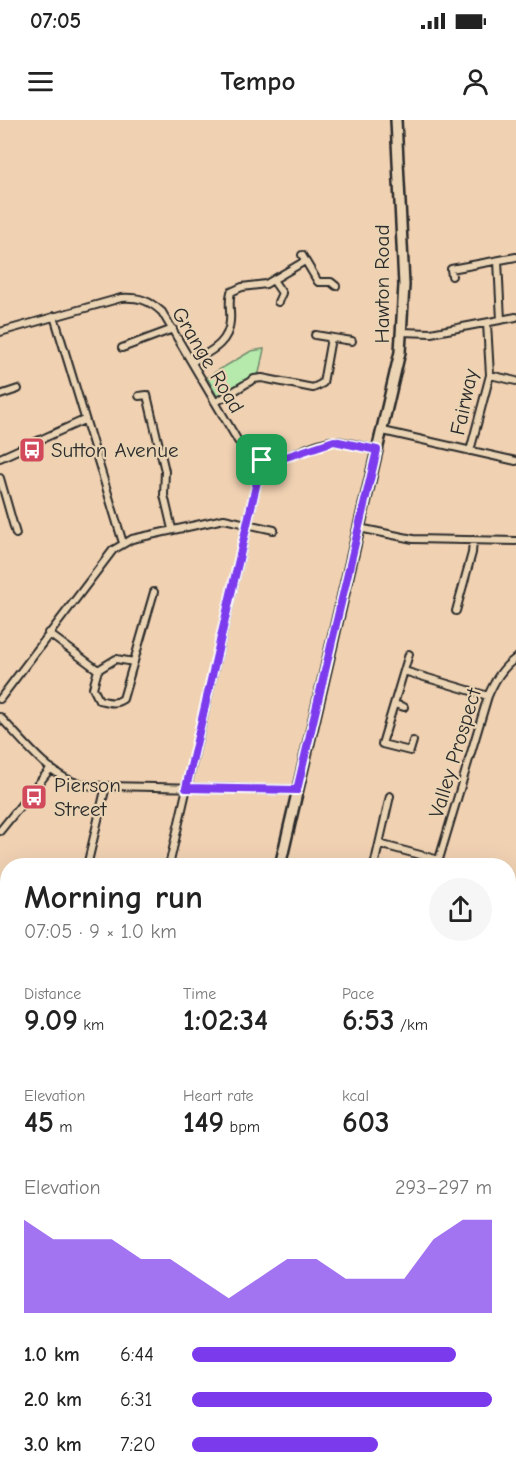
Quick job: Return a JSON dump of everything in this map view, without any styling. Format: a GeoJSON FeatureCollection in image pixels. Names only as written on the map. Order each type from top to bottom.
{"type":"FeatureCollection","features":[{"type":"Feature","properties":{"kind":"street","name":"Hawton Road"},"geometry":{"type":"LineString","coordinates":[[282,858],[400,352],[404,285],[398,201],[396,120]]}},
{"type":"Feature","properties":{"kind":"street"},"geometry":{"type":"LineString","coordinates":[[452,276],[451,269],[516,257]]}},
{"type":"Feature","properties":{"kind":"street"},"geometry":{"type":"LineString","coordinates":[[192,362],[218,347],[226,337],[231,322],[228,290],[266,284],[303,258],[318,282],[333,282]]}},
{"type":"Feature","properties":{"kind":"street"},"geometry":{"type":"LineString","coordinates":[[498,261],[501,320]]}},
{"type":"Feature","properties":{"kind":"street"},"geometry":{"type":"LineString","coordinates":[[273,279],[284,296],[278,302]]}},
{"type":"Feature","properties":{"kind":"street"},"geometry":{"type":"LineString","coordinates":[[488,288],[498,287]]}},
{"type":"Feature","properties":{"kind":"street","name":"Grange Road"},"geometry":{"type":"LineString","coordinates":[[0,332],[121,298],[137,297],[152,303],[162,312],[173,329],[238,441],[252,456],[262,460]]}},
{"type":"Feature","properties":{"kind":"street"},"geometry":{"type":"LineString","coordinates":[[54,316],[123,543]]}},
{"type":"Feature","properties":{"kind":"street"},"geometry":{"type":"LineString","coordinates":[[401,332],[431,333],[516,317]]}},
{"type":"Feature","properties":{"kind":"street","name":"Fairway"},"geometry":{"type":"LineString","coordinates":[[470,451],[490,375],[487,323]]}},
{"type":"Feature","properties":{"kind":"street"},"geometry":{"type":"LineString","coordinates":[[122,348],[173,329]]}},
{"type":"Feature","properties":{"kind":"street"},"geometry":{"type":"LineString","coordinates":[[315,335],[352,341]]}},
{"type":"Feature","properties":{"kind":"street"},"geometry":{"type":"LineString","coordinates":[[216,402],[254,379],[262,378],[313,388],[319,387],[323,383],[331,338]]}},
{"type":"Feature","properties":{"kind":"street"},"geometry":{"type":"LineString","coordinates":[[262,378],[264,368]]}},
{"type":"Feature","properties":{"kind":"street"},"geometry":{"type":"LineString","coordinates":[[490,375],[516,381]]}},
{"type":"Feature","properties":{"kind":"street"},"geometry":{"type":"LineString","coordinates":[[0,395],[16,392]]}},
{"type":"Feature","properties":{"kind":"street"},"geometry":{"type":"LineString","coordinates":[[147,395],[165,471],[164,495],[172,530]]}},
{"type":"Feature","properties":{"kind":"street"},"geometry":{"type":"LineString","coordinates":[[0,458],[84,420]]}},
{"type":"Feature","properties":{"kind":"street"},"geometry":{"type":"LineString","coordinates":[[383,431],[516,461]]}},
{"type":"Feature","properties":{"kind":"street"},"geometry":{"type":"LineString","coordinates":[[171,858],[262,460],[280,459],[334,441],[377,450]]}},
{"type":"Feature","properties":{"kind":"street"},"geometry":{"type":"LineString","coordinates":[[0,478],[16,534]]}},
{"type":"Feature","properties":{"kind":"street"},"geometry":{"type":"LineString","coordinates":[[0,699],[113,550],[123,543],[132,538],[224,519],[274,530]]}},
{"type":"Feature","properties":{"kind":"street"},"geometry":{"type":"LineString","coordinates":[[359,528],[413,539],[516,540]]}},
{"type":"Feature","properties":{"kind":"street"},"geometry":{"type":"LineString","coordinates":[[456,611],[472,553],[473,540]]}},
{"type":"Feature","properties":{"kind":"street"},"geometry":{"type":"LineString","coordinates":[[134,662],[116,659],[98,670],[93,688],[99,700],[113,704],[123,699],[134,662],[154,592]]}},
{"type":"Feature","properties":{"kind":"street"},"geometry":{"type":"LineString","coordinates":[[48,633],[98,670]]}},
{"type":"Feature","properties":{"kind":"street"},"geometry":{"type":"LineString","coordinates":[[409,654],[382,744],[410,750],[413,741]]}},
{"type":"Feature","properties":{"kind":"street","name":"Valley Prospect"},"geometry":{"type":"LineString","coordinates":[[439,858],[488,696],[497,677],[507,664],[516,658]]}},
{"type":"Feature","properties":{"kind":"street"},"geometry":{"type":"LineString","coordinates":[[404,670],[488,696]]}},
{"type":"Feature","properties":{"kind":"street"},"geometry":{"type":"LineString","coordinates":[[394,704],[404,707]]}},
{"type":"Feature","properties":{"kind":"street"},"geometry":{"type":"LineString","coordinates":[[0,717],[51,768],[73,782],[106,786],[297,790]]}},
{"type":"Feature","properties":{"kind":"street"},"geometry":{"type":"LineString","coordinates":[[0,831],[51,768]]}},
{"type":"Feature","properties":{"kind":"street"},"geometry":{"type":"LineString","coordinates":[[88,858],[106,786]]}},
{"type":"Feature","properties":{"kind":"street"},"geometry":{"type":"LineString","coordinates":[[376,858],[390,796]]}},
{"type":"Feature","properties":{"kind":"street"},"geometry":{"type":"LineString","coordinates":[[379,844],[422,858]]}},
{"type":"Feature","properties":{"kind":"green space"},"geometry":{"type":"Polygon","coordinates":[[[264,349],[259,373],[217,396],[207,377],[251,351],[264,349]]]}},
{"type":"Feature","properties":{"kind":"place","name":"Sutton Avenue"},"geometry":{"type":"Point","coordinates":[32,450]}},
{"type":"Feature","properties":{"kind":"place","name":"Pierson Street"},"geometry":{"type":"Point","coordinates":[34,797]}},
{"type":"Feature","properties":{"kind":"route"},"geometry":{"type":"LineString","coordinates":[[334,441],[377,450],[297,790],[186,788],[246,522],[262,460],[280,459],[334,441]]}}]}
